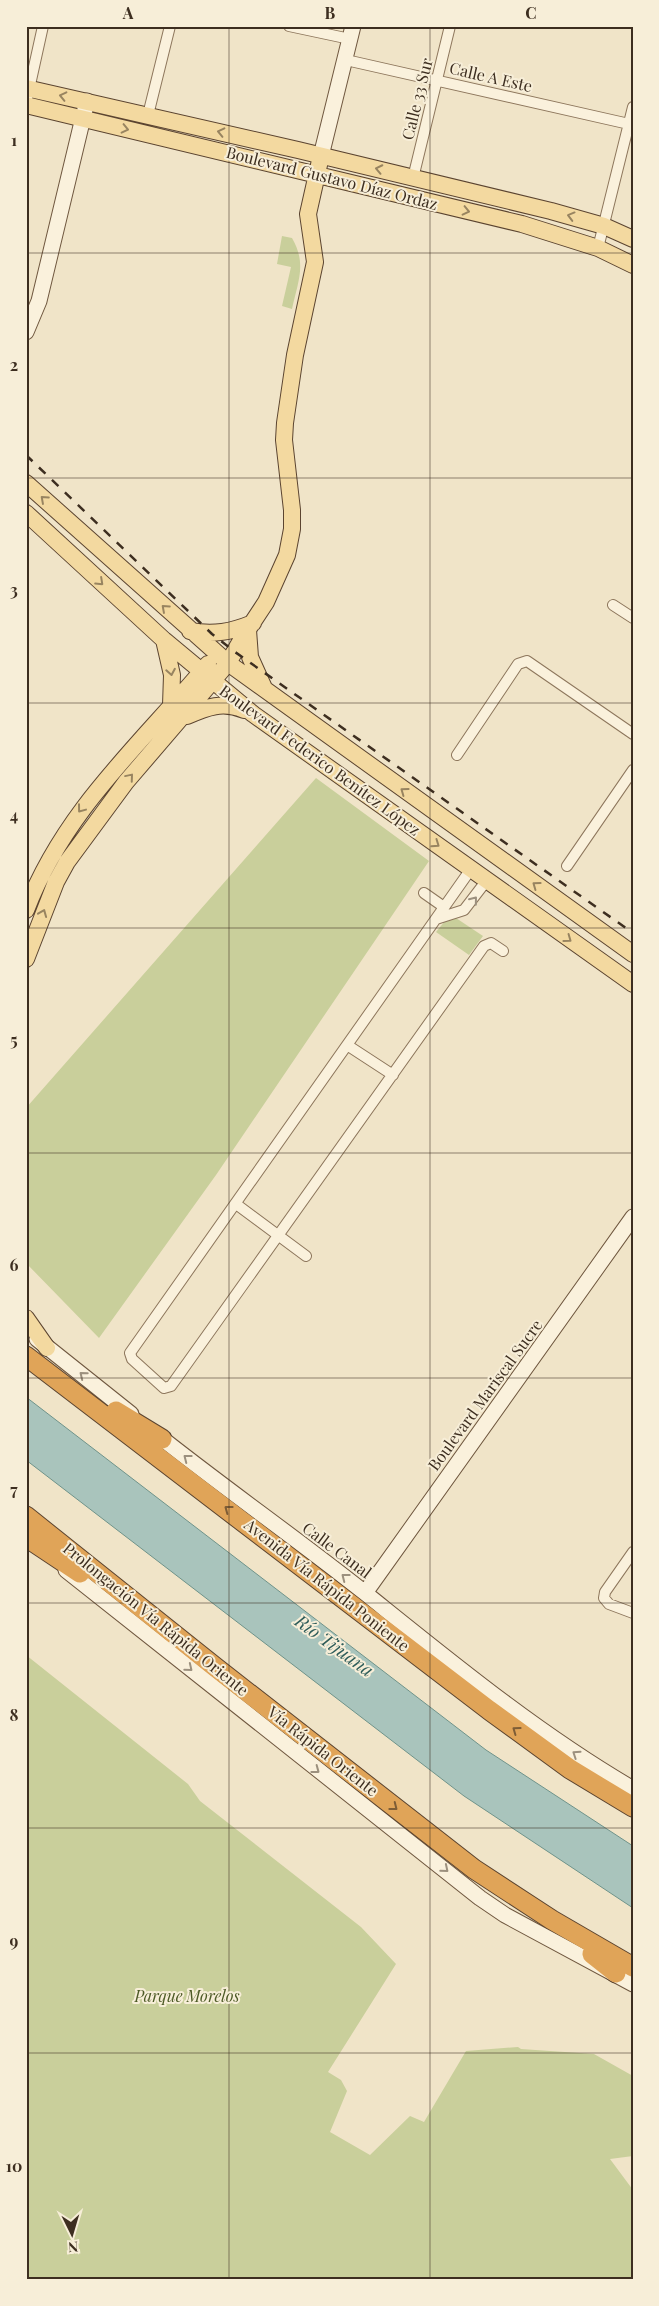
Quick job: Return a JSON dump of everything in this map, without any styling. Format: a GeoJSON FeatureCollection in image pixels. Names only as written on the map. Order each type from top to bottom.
{"type":"FeatureCollection","features":[{"type":"Feature","properties":{"kind":"highway"},"geometry":{"type":"LineString","coordinates":[[29,1358],[162,1438]]}},
{"type":"Feature","properties":{"kind":"highway","name":"Avenida Vía Rápida Poniente"},"geometry":{"type":"LineString","coordinates":[[29,1358],[489,1710],[570,1769],[633,1807]]}},
{"type":"Feature","properties":{"kind":"highway","name":"Vía Rápida Oriente"},"geometry":{"type":"LineString","coordinates":[[26,1516],[215,1668],[474,1869],[485,1884],[502,1897],[594,1956],[624,1970]]}},
{"type":"Feature","properties":{"kind":"highway"},"geometry":{"type":"LineString","coordinates":[[27,1538],[103,1590],[173,1642],[215,1668]]}},
{"type":"Feature","properties":{"kind":"highway"},"geometry":{"type":"LineString","coordinates":[[410,1631],[416,1642],[478,1694],[489,1710]]}},
{"type":"Feature","properties":{"kind":"highway"},"geometry":{"type":"LineString","coordinates":[[570,1769],[584,1772],[633,1798]]}},
{"type":"Feature","properties":{"kind":"main road"},"geometry":{"type":"LineString","coordinates":[[26,959],[56,882],[67,862],[126,782],[182,718],[207,677],[248,630],[280,574],[287,555],[292,529],[292,510],[284,440],[285,423],[315,262],[308,214],[352,33]]}},
{"type":"Feature","properties":{"kind":"main road","name":"Boulevard Gustavo Díaz Ordaz"},"geometry":{"type":"LineString","coordinates":[[27,96],[87,101],[148,115],[566,215],[604,226],[633,239]]}},
{"type":"Feature","properties":{"kind":"main road","name":"Boulevard Gustavo Díaz Ordaz"},"geometry":{"type":"LineString","coordinates":[[27,96],[83,119],[522,224],[598,248],[633,265]]}},
{"type":"Feature","properties":{"kind":"main road"},"geometry":{"type":"LineString","coordinates":[[26,332],[39,301],[87,101]]}},
{"type":"Feature","properties":{"kind":"main road","name":"Boulevard Federico Benítez López"},"geometry":{"type":"LineString","coordinates":[[26,483],[190,631],[268,694],[633,954]]}},
{"type":"Feature","properties":{"kind":"main road","name":"Boulevard Federico Benítez López"},"geometry":{"type":"LineString","coordinates":[[26,513],[164,640],[253,714],[633,984]]}},
{"type":"Feature","properties":{"kind":"main road"},"geometry":{"type":"LineString","coordinates":[[73,557],[90,541]]}},
{"type":"Feature","properties":{"kind":"main road"},"geometry":{"type":"LineString","coordinates":[[190,631],[212,634],[248,630]]}},
{"type":"Feature","properties":{"kind":"main road"},"geometry":{"type":"LineString","coordinates":[[248,630],[252,665],[268,694]]}},
{"type":"Feature","properties":{"kind":"main road"},"geometry":{"type":"LineString","coordinates":[[164,640],[172,674],[171,704]]}},
{"type":"Feature","properties":{"kind":"main road"},"geometry":{"type":"LineString","coordinates":[[26,910],[40,877],[72,822],[113,769],[171,704],[207,677]]}},
{"type":"Feature","properties":{"kind":"main road"},"geometry":{"type":"LineString","coordinates":[[182,718],[210,706],[234,707],[253,714]]}},
{"type":"Feature","properties":{"kind":"main road","name":"Boulevard Mariscal Sucre"},"geometry":{"type":"LineString","coordinates":[[365,1593],[633,1217]]}},
{"type":"Feature","properties":{"kind":"main road"},"geometry":{"type":"LineString","coordinates":[[26,1318],[48,1348]]}},
{"type":"Feature","properties":{"kind":"main road","name":"Calle Canal"},"geometry":{"type":"LineString","coordinates":[[26,1331],[365,1593],[410,1631],[559,1742],[633,1789]]}},
{"type":"Feature","properties":{"kind":"main road","name":"Prolongación Vía Rápida Oriente"},"geometry":{"type":"LineString","coordinates":[[27,1538],[480,1898],[506,1915],[624,1970],[633,1984]]}},
{"type":"Feature","properties":{"kind":"street"},"geometry":{"type":"LineString","coordinates":[[27,96],[43,26]]}},
{"type":"Feature","properties":{"kind":"street"},"geometry":{"type":"LineString","coordinates":[[148,115],[170,26]]}},
{"type":"Feature","properties":{"kind":"street"},"geometry":{"type":"LineString","coordinates":[[289,26],[352,33]]}},
{"type":"Feature","properties":{"kind":"street","name":"Calle 33 Sur"},"geometry":{"type":"LineString","coordinates":[[413,178],[450,26]]}},
{"type":"Feature","properties":{"kind":"street","name":"Calle A Este"},"geometry":{"type":"LineString","coordinates":[[346,60],[629,124]]}},
{"type":"Feature","properties":{"kind":"street"},"geometry":{"type":"LineString","coordinates":[[598,248],[633,108]]}},
{"type":"Feature","properties":{"kind":"street"},"geometry":{"type":"LineString","coordinates":[[613,605],[633,618]]}},
{"type":"Feature","properties":{"kind":"street"},"geometry":{"type":"LineString","coordinates":[[457,755],[518,664],[522,661],[527,661],[633,734]]}},
{"type":"Feature","properties":{"kind":"street"},"geometry":{"type":"LineString","coordinates":[[567,866],[633,770]]}},
{"type":"Feature","properties":{"kind":"street"},"geometry":{"type":"LineString","coordinates":[[471,870],[130,1353],[132,1359],[164,1388],[170,1386],[484,946],[491,943],[503,951]]}},
{"type":"Feature","properties":{"kind":"street"},"geometry":{"type":"LineString","coordinates":[[436,919],[464,910],[487,880]]}},
{"type":"Feature","properties":{"kind":"street"},"geometry":{"type":"LineString","coordinates":[[424,893],[444,907]]}},
{"type":"Feature","properties":{"kind":"street"},"geometry":{"type":"LineString","coordinates":[[347,1044],[392,1075]]}},
{"type":"Feature","properties":{"kind":"street"},"geometry":{"type":"LineString","coordinates":[[236,1204],[306,1256]]}},
{"type":"Feature","properties":{"kind":"street"},"geometry":{"type":"LineString","coordinates":[[633,1552],[605,1592],[604,1598],[610,1604],[633,1613]]}},
{"type":"Feature","properties":{"kind":"green space"},"geometry":{"type":"Polygon","coordinates":[[[282,236],[292,238],[299,256],[299,281],[292,309],[282,306],[291,267],[277,264],[282,236]]]}},
{"type":"Feature","properties":{"kind":"green space"},"geometry":{"type":"Polygon","coordinates":[[[316,778],[429,861],[216,1175],[99,1338],[26,1263],[26,1108],[316,778]]]}},
{"type":"Feature","properties":{"kind":"green space"},"geometry":{"type":"Polygon","coordinates":[[[456,918],[483,936],[469,955],[436,932],[445,921],[456,918]]]}},
{"type":"Feature","properties":{"kind":"green space","name":"Parque Morelos"},"geometry":{"type":"Polygon","coordinates":[[[26,1655],[188,1784],[200,1801],[361,1927],[396,1964],[328,2072],[341,2080],[347,2091],[330,2132],[370,2155],[410,2116],[424,2122],[466,2051],[518,2047],[521,2049],[594,2054],[633,2076],[633,2156],[610,2159],[633,2190],[633,2280],[26,2280],[26,1655]]]}},
{"type":"Feature","properties":{"kind":"water","name":"Río Tijuana"},"geometry":{"type":"Polygon","coordinates":[[[26,1397],[486,1750],[633,1846],[633,1908],[464,1796],[26,1460],[26,1397]]]}},
{"type":"Feature","properties":{"kind":"railway"},"geometry":{"type":"LineString","coordinates":[[26,455],[212,634],[633,933]]}}]}
